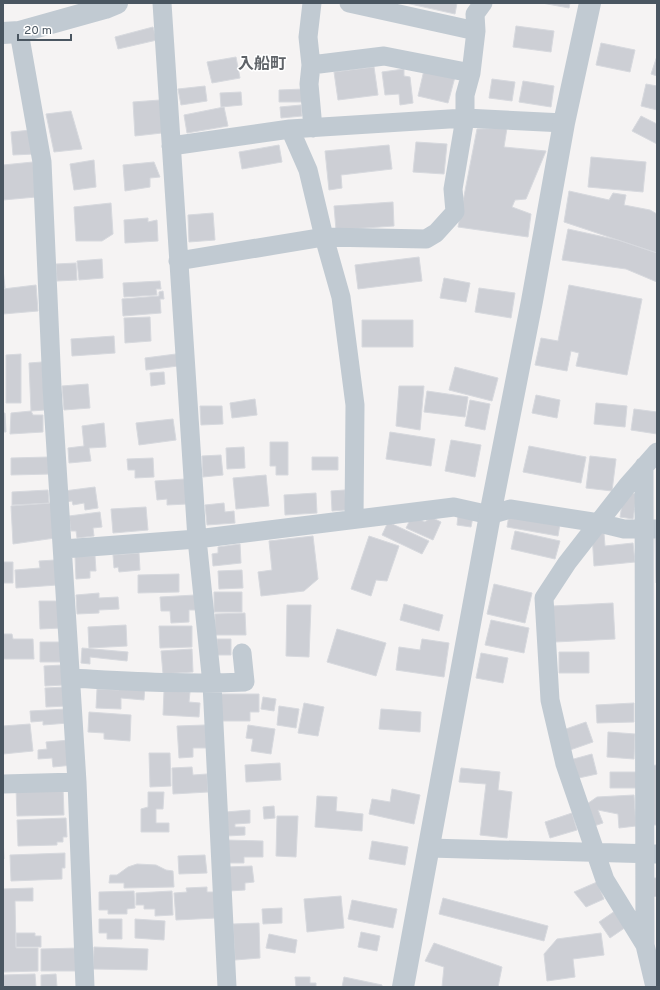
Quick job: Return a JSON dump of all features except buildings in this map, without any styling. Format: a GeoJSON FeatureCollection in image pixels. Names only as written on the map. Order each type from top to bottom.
{"type":"FeatureCollection","features":[{"type":"Feature","properties":{"kind":"street"},"geometry":{"type":"LineString","coordinates":[[85,987],[77,782],[52,387],[42,162],[11,33],[117,3]]}},
{"type":"Feature","properties":{"kind":"street"},"geometry":{"type":"LineString","coordinates":[[162,3],[197,539],[212,684],[227,987]]}},
{"type":"Feature","properties":{"kind":"street"},"geometry":{"type":"LineString","coordinates":[[312,3],[308,37],[311,65],[309,84],[312,128]]}},
{"type":"Feature","properties":{"kind":"street"},"geometry":{"type":"LineString","coordinates":[[349,3],[476,31]]}},
{"type":"Feature","properties":{"kind":"street"},"geometry":{"type":"LineString","coordinates":[[178,261],[324,237],[426,239],[436,233],[455,212],[453,189],[465,118],[465,96],[471,73],[476,31],[475,14],[483,3]]}},
{"type":"Feature","properties":{"kind":"street"},"geometry":{"type":"LineString","coordinates":[[403,987],[564,123],[590,3]]}},
{"type":"Feature","properties":{"kind":"street"},"geometry":{"type":"LineString","coordinates":[[311,65],[384,56],[471,73]]}},
{"type":"Feature","properties":{"kind":"street"},"geometry":{"type":"LineString","coordinates":[[171,146],[290,129],[465,118],[564,123]]}},
{"type":"Feature","properties":{"kind":"street"},"geometry":{"type":"LineString","coordinates":[[290,129],[308,170],[324,237],[341,297],[355,405],[354,519]]}},
{"type":"Feature","properties":{"kind":"street"},"geometry":{"type":"LineString","coordinates":[[645,945],[605,880],[594,853],[558,737],[550,700],[544,598],[567,563],[644,466],[657,452]]}},
{"type":"Feature","properties":{"kind":"street"},"geometry":{"type":"LineString","coordinates":[[644,466],[650,529],[651,854],[645,945],[655,987]]}},
{"type":"Feature","properties":{"kind":"street"},"geometry":{"type":"LineString","coordinates":[[63,550],[197,539],[454,507],[490,515],[510,509],[599,523],[624,530],[650,529]]}},
{"type":"Feature","properties":{"kind":"street"},"geometry":{"type":"LineString","coordinates":[[71,678],[212,684],[244,682],[242,653]]}},
{"type":"Feature","properties":{"kind":"street"},"geometry":{"type":"LineString","coordinates":[[3,784],[77,782]]}},
{"type":"Feature","properties":{"kind":"street"},"geometry":{"type":"LineString","coordinates":[[429,848],[651,854]]}},
{"type":"Feature","properties":{"kind":"district","name":"入船町"},"geometry":{"type":"Point","coordinates":[262,63]}}]}
